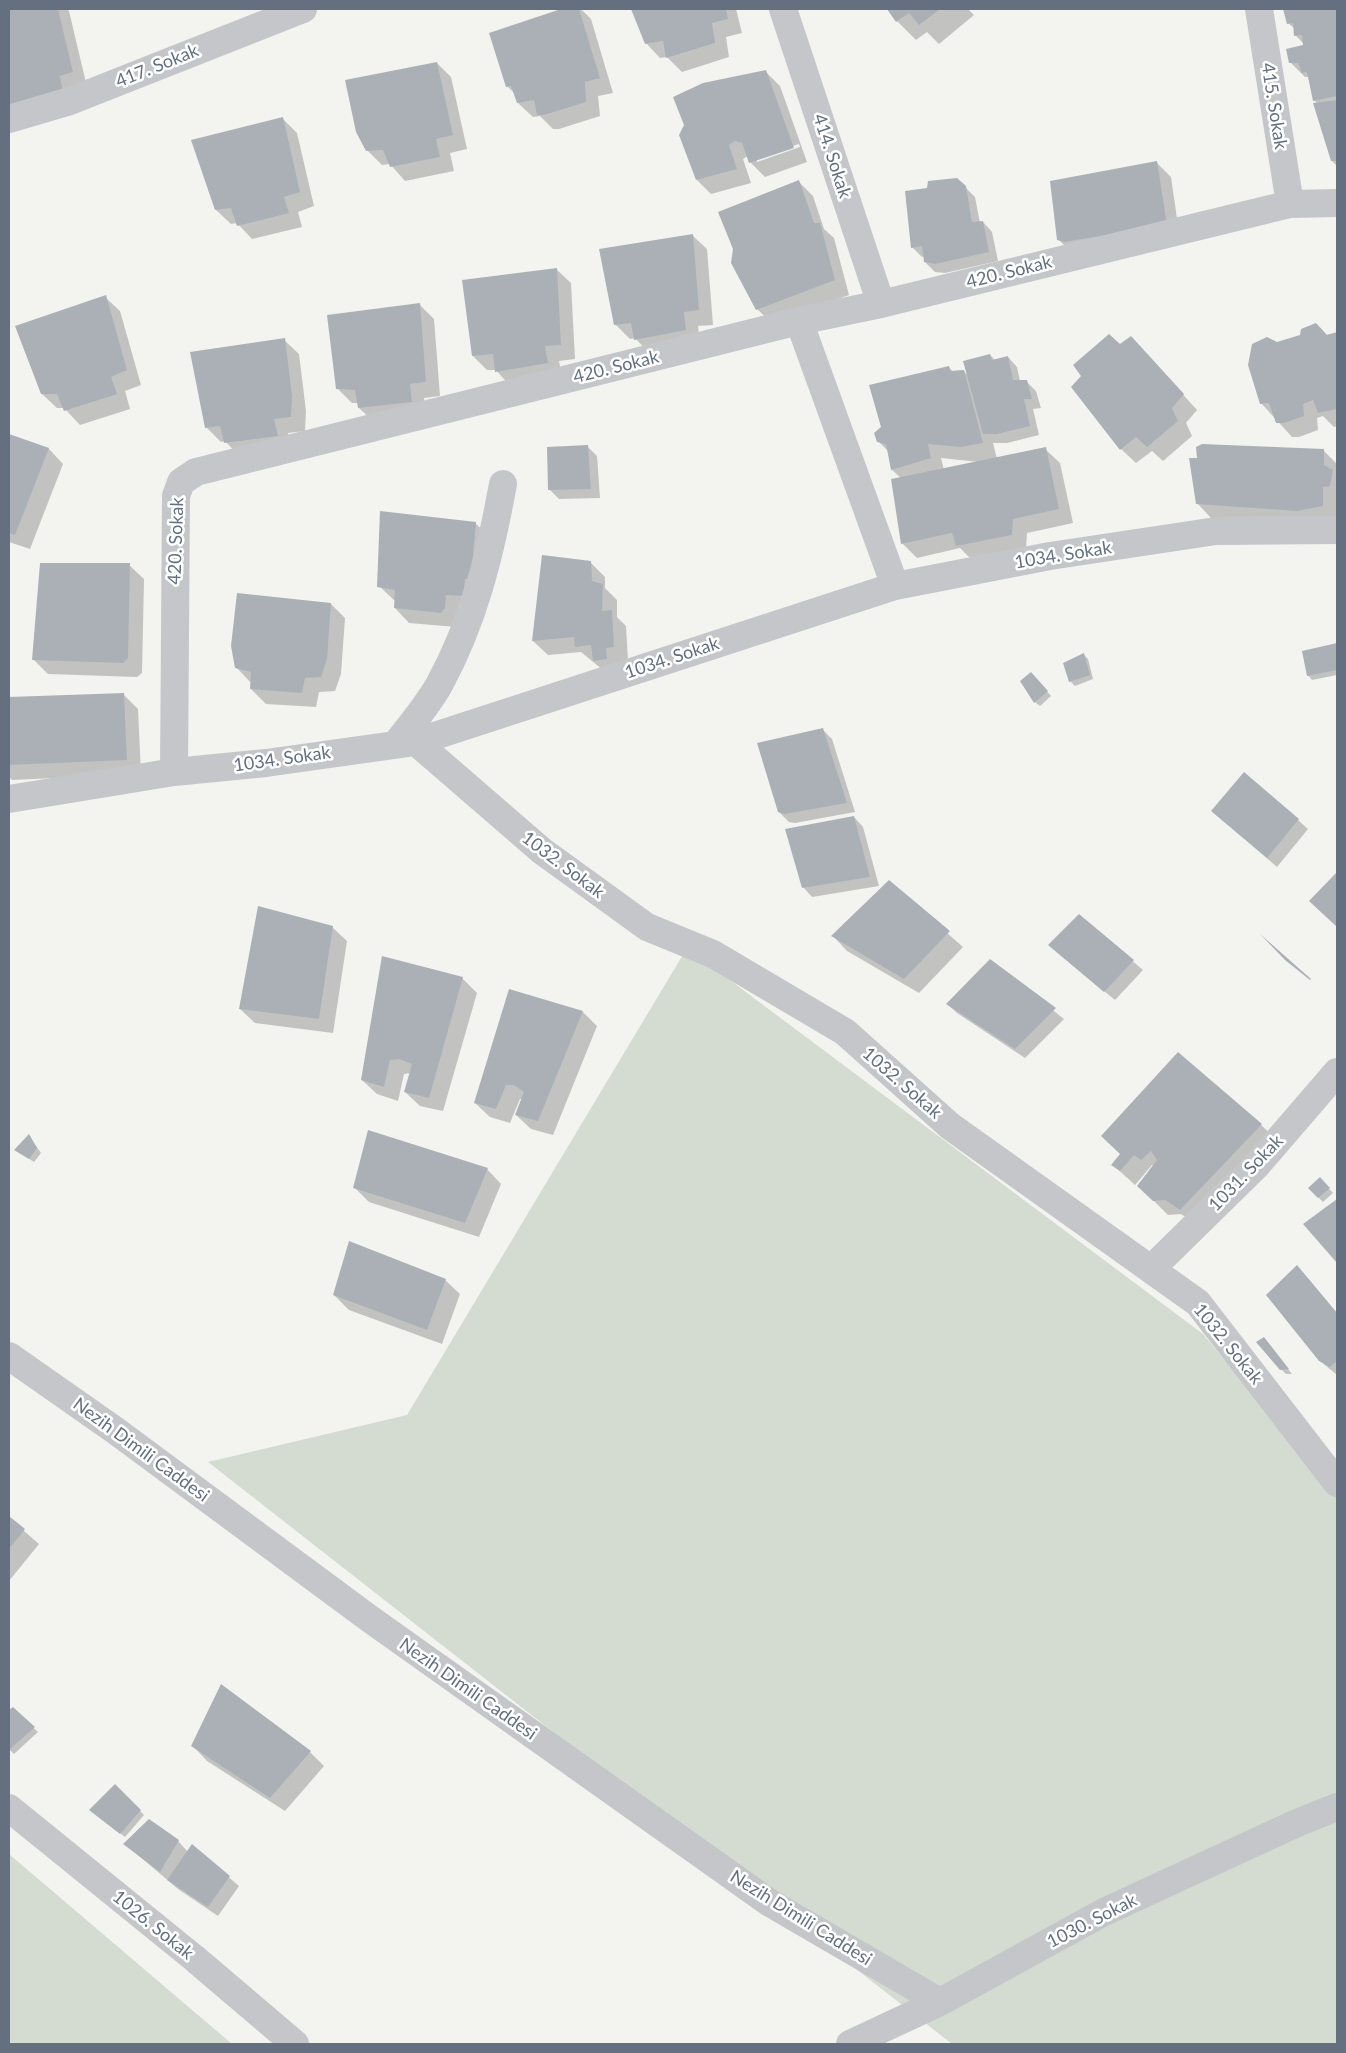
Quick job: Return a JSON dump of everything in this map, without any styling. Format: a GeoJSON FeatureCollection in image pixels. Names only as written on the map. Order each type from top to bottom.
{"type":"FeatureCollection","features":[{"type":"Feature","properties":{"kind":"street","name":"417. Sokak"},"geometry":{"type":"LineString","coordinates":[[9,120],[70,101],[303,9]]}},
{"type":"Feature","properties":{"kind":"street","name":"414. Sokak"},"geometry":{"type":"LineString","coordinates":[[783,9],[880,304]]}},
{"type":"Feature","properties":{"kind":"street","name":"415. Sokak"},"geometry":{"type":"LineString","coordinates":[[1259,9],[1290,204]]}},
{"type":"Feature","properties":{"kind":"street","name":"420. Sokak"},"geometry":{"type":"LineString","coordinates":[[174,772],[174,556],[176,496],[181,482],[196,472],[800,321],[880,304],[1290,204],[1337,203]]}},
{"type":"Feature","properties":{"kind":"street"},"geometry":{"type":"LineString","coordinates":[[800,321],[894,586]]}},
{"type":"Feature","properties":{"kind":"street"},"geometry":{"type":"LineString","coordinates":[[406,743],[439,685],[476,602],[491,548],[503,484]]}},
{"type":"Feature","properties":{"kind":"street","name":"1034. Sokak"},"geometry":{"type":"LineString","coordinates":[[9,798],[174,772],[266,763],[406,743],[894,586],[1050,556],[1216,531],[1337,530]]}},
{"type":"Feature","properties":{"kind":"street","name":"1032. Sokak"},"geometry":{"type":"LineString","coordinates":[[406,743],[542,851],[647,927],[713,954],[845,1032],[950,1126],[1198,1303],[1337,1483]]}},
{"type":"Feature","properties":{"kind":"street","name":"1031. Sokak"},"geometry":{"type":"LineString","coordinates":[[1151,1269],[1256,1166],[1337,1072]]}},
{"type":"Feature","properties":{"kind":"street","name":"Nezih Dimili Caddesi"},"geometry":{"type":"LineString","coordinates":[[9,1356],[116,1431],[370,1619],[770,1902],[940,2002]]}},
{"type":"Feature","properties":{"kind":"street","name":"1030. Sokak"},"geometry":{"type":"LineString","coordinates":[[850,2044],[940,2002],[1104,1912],[1297,1823],[1337,1807]]}},
{"type":"Feature","properties":{"kind":"street","name":"1026. Sokak"},"geometry":{"type":"LineString","coordinates":[[9,1808],[194,1958],[294,2044]]}},
{"type":"Feature","properties":{"kind":"shaded area"},"geometry":{"type":"Polygon","coordinates":[[[687,948],[1203,1334],[1337,1497],[1337,2044],[952,2044],[208,1462],[407,1415],[687,948]]]}},
{"type":"Feature","properties":{"kind":"shaded area"},"geometry":{"type":"Polygon","coordinates":[[[9,1854],[232,2044],[9,2044],[9,1854]]]}},
{"type":"Feature","properties":{"kind":"building"},"geometry":{"type":"Polygon","coordinates":[[[9,9],[58,9],[73,72],[60,76],[63,94],[9,106],[9,9]]]}},
{"type":"Feature","properties":{"kind":"building"},"geometry":{"type":"Polygon","coordinates":[[[561,9],[579,9],[600,78],[585,82],[586,102],[544,115],[537,115],[534,100],[517,103],[511,86],[506,87],[489,33],[561,9]]]}},
{"type":"Feature","properties":{"kind":"building"},"geometry":{"type":"Polygon","coordinates":[[[631,9],[726,9],[728,19],[712,23],[715,43],[666,58],[663,41],[645,44],[631,9]]]}},
{"type":"Feature","properties":{"kind":"building"},"geometry":{"type":"Polygon","coordinates":[[[887,9],[940,9],[919,25],[909,13],[896,22],[887,9]]]}},
{"type":"Feature","properties":{"kind":"building"},"geometry":{"type":"Polygon","coordinates":[[[1283,9],[1337,9],[1337,96],[1313,101],[1307,72],[1302,73],[1298,63],[1289,63],[1286,49],[1303,45],[1302,35],[1294,36],[1293,23],[1287,24],[1283,9]]]}},
{"type":"Feature","properties":{"kind":"building"},"geometry":{"type":"Polygon","coordinates":[[[437,62],[453,135],[436,139],[440,157],[390,167],[383,150],[366,151],[356,132],[345,80],[437,62]]]}},
{"type":"Feature","properties":{"kind":"building"},"geometry":{"type":"Polygon","coordinates":[[[766,70],[794,148],[749,163],[742,143],[735,141],[729,145],[737,169],[696,180],[679,135],[684,125],[673,97],[703,83],[766,70]]]}},
{"type":"Feature","properties":{"kind":"building"},"geometry":{"type":"Polygon","coordinates":[[[1337,100],[1337,161],[1331,161],[1313,103],[1337,100]]]}},
{"type":"Feature","properties":{"kind":"building"},"geometry":{"type":"Polygon","coordinates":[[[283,117],[300,192],[284,197],[289,213],[237,226],[231,208],[215,210],[191,140],[283,117]]]}},
{"type":"Feature","properties":{"kind":"building"},"geometry":{"type":"Polygon","coordinates":[[[1157,161],[1167,225],[1064,242],[1057,240],[1050,181],[1157,161]]]}},
{"type":"Feature","properties":{"kind":"building"},"geometry":{"type":"Polygon","coordinates":[[[957,178],[966,186],[972,222],[983,221],[989,252],[935,264],[924,262],[922,246],[911,248],[905,191],[927,188],[928,181],[957,178]]]}},
{"type":"Feature","properties":{"kind":"building"},"geometry":{"type":"Polygon","coordinates":[[[799,180],[814,223],[820,223],[835,280],[756,310],[731,263],[733,249],[718,212],[799,180]]]}},
{"type":"Feature","properties":{"kind":"building"},"geometry":{"type":"Polygon","coordinates":[[[693,234],[699,310],[684,312],[686,330],[634,340],[631,323],[614,325],[599,249],[693,234]]]}},
{"type":"Feature","properties":{"kind":"building"},"geometry":{"type":"Polygon","coordinates":[[[557,268],[561,345],[545,346],[548,363],[495,372],[493,354],[472,356],[462,280],[557,268]]]}},
{"type":"Feature","properties":{"kind":"building"},"geometry":{"type":"Polygon","coordinates":[[[106,295],[127,370],[111,377],[117,394],[64,411],[57,394],[41,394],[15,326],[106,295]]]}},
{"type":"Feature","properties":{"kind":"building"},"geometry":{"type":"Polygon","coordinates":[[[420,303],[426,382],[410,384],[412,402],[358,408],[355,390],[336,389],[327,315],[420,303]]]}},
{"type":"Feature","properties":{"kind":"building"},"geometry":{"type":"Polygon","coordinates":[[[1316,323],[1327,335],[1337,332],[1337,409],[1318,413],[1313,400],[1303,404],[1304,416],[1284,423],[1276,423],[1269,403],[1260,404],[1248,365],[1252,344],[1267,337],[1277,342],[1300,335],[1301,329],[1316,323]]]}},
{"type":"Feature","properties":{"kind":"building"},"geometry":{"type":"Polygon","coordinates":[[[1109,334],[1120,344],[1131,336],[1184,394],[1172,408],[1178,421],[1147,447],[1136,437],[1120,450],[1071,387],[1081,376],[1073,365],[1109,334]]]}},
{"type":"Feature","properties":{"kind":"building"},"geometry":{"type":"Polygon","coordinates":[[[285,338],[292,396],[291,417],[274,419],[278,436],[224,443],[220,426],[205,428],[190,352],[285,338]]]}},
{"type":"Feature","properties":{"kind":"building"},"geometry":{"type":"Polygon","coordinates":[[[990,354],[992,360],[1008,356],[1013,380],[1027,380],[1032,399],[1024,399],[1030,426],[997,434],[983,434],[963,361],[990,354]]]}},
{"type":"Feature","properties":{"kind":"building"},"geometry":{"type":"Polygon","coordinates":[[[949,366],[950,371],[964,370],[983,443],[961,447],[928,444],[931,458],[891,470],[886,444],[877,442],[874,433],[881,427],[869,385],[949,366]]]}},
{"type":"Feature","properties":{"kind":"building"},"geometry":{"type":"Polygon","coordinates":[[[9,434],[49,448],[15,535],[9,533],[9,434]]]}},
{"type":"Feature","properties":{"kind":"building"},"geometry":{"type":"Polygon","coordinates":[[[1202,444],[1324,449],[1324,465],[1333,470],[1330,486],[1323,487],[1323,506],[1297,511],[1196,504],[1189,458],[1197,458],[1196,447],[1202,444]]]}},
{"type":"Feature","properties":{"kind":"building"},"geometry":{"type":"Polygon","coordinates":[[[588,445],[591,489],[548,490],[547,447],[588,445]]]}},
{"type":"Feature","properties":{"kind":"building"},"geometry":{"type":"Polygon","coordinates":[[[1046,447],[1059,509],[1013,519],[1012,535],[956,546],[952,533],[901,544],[891,479],[1046,447]]]}},
{"type":"Feature","properties":{"kind":"building"},"geometry":{"type":"Polygon","coordinates":[[[380,511],[476,522],[471,578],[465,579],[463,596],[446,595],[445,608],[441,613],[394,608],[395,590],[377,587],[380,511]]]}},
{"type":"Feature","properties":{"kind":"building"},"geometry":{"type":"Polygon","coordinates":[[[542,555],[591,561],[592,581],[603,584],[602,611],[612,610],[614,647],[606,648],[607,659],[593,661],[591,645],[575,647],[574,637],[532,641],[542,555]]]}},
{"type":"Feature","properties":{"kind":"building"},"geometry":{"type":"Polygon","coordinates":[[[40,563],[130,563],[128,658],[123,663],[32,660],[40,563]]]}},
{"type":"Feature","properties":{"kind":"building"},"geometry":{"type":"Polygon","coordinates":[[[237,593],[331,603],[327,659],[321,677],[305,678],[302,693],[250,689],[251,672],[235,668],[231,646],[237,593]]]}},
{"type":"Feature","properties":{"kind":"building"},"geometry":{"type":"Polygon","coordinates":[[[1337,643],[1337,670],[1307,676],[1302,651],[1337,643]]]}},
{"type":"Feature","properties":{"kind":"building"},"geometry":{"type":"Polygon","coordinates":[[[1084,653],[1090,675],[1069,682],[1063,663],[1084,653]]]}},
{"type":"Feature","properties":{"kind":"building"},"geometry":{"type":"Polygon","coordinates":[[[1031,672],[1048,691],[1034,703],[1020,681],[1031,672]]]}},
{"type":"Feature","properties":{"kind":"building"},"geometry":{"type":"Polygon","coordinates":[[[124,693],[127,760],[9,765],[9,697],[124,693]]]}},
{"type":"Feature","properties":{"kind":"building"},"geometry":{"type":"Polygon","coordinates":[[[823,728],[847,803],[785,814],[778,812],[757,743],[823,728]]]}},
{"type":"Feature","properties":{"kind":"building"},"geometry":{"type":"Polygon","coordinates":[[[1244,772],[1299,819],[1267,858],[1211,811],[1244,772]]]}},
{"type":"Feature","properties":{"kind":"building"},"geometry":{"type":"Polygon","coordinates":[[[854,816],[870,877],[802,888],[785,829],[854,816]]]}},
{"type":"Feature","properties":{"kind":"building"},"geometry":{"type":"Polygon","coordinates":[[[1337,872],[1337,927],[1309,901],[1337,872]]]}},
{"type":"Feature","properties":{"kind":"building"},"geometry":{"type":"Polygon","coordinates":[[[889,880],[950,931],[904,979],[831,936],[889,880]]]}},
{"type":"Feature","properties":{"kind":"building"},"geometry":{"type":"Polygon","coordinates":[[[258,906],[333,926],[319,1019],[239,1009],[258,906]]]}},
{"type":"Feature","properties":{"kind":"building"},"geometry":{"type":"Polygon","coordinates":[[[1079,914],[1134,960],[1104,992],[1048,945],[1079,914]]]}},
{"type":"Feature","properties":{"kind":"building"},"geometry":{"type":"Polygon","coordinates":[[[1260,934],[1311,979],[1285,960],[1260,934]]]}},
{"type":"Feature","properties":{"kind":"building"},"geometry":{"type":"Polygon","coordinates":[[[382,956],[463,977],[429,1098],[404,1092],[412,1064],[399,1059],[390,1060],[384,1087],[361,1080],[382,956]]]}},
{"type":"Feature","properties":{"kind":"building"},"geometry":{"type":"Polygon","coordinates":[[[990,959],[1056,1008],[1015,1049],[946,1004],[990,959]]]}},
{"type":"Feature","properties":{"kind":"building"},"geometry":{"type":"Polygon","coordinates":[[[509,989],[583,1011],[538,1121],[515,1115],[524,1092],[514,1085],[506,1085],[496,1109],[474,1103],[509,989]]]}},
{"type":"Feature","properties":{"kind":"building"},"geometry":{"type":"Polygon","coordinates":[[[1178,1052],[1262,1124],[1180,1210],[1165,1200],[1153,1201],[1137,1186],[1157,1160],[1151,1151],[1141,1160],[1134,1155],[1120,1171],[1111,1165],[1120,1154],[1101,1136],[1178,1052]]]}},
{"type":"Feature","properties":{"kind":"building"},"geometry":{"type":"Polygon","coordinates":[[[368,1130],[488,1168],[465,1223],[353,1188],[368,1130]]]}},
{"type":"Feature","properties":{"kind":"building"},"geometry":{"type":"Polygon","coordinates":[[[29,1134],[37,1148],[29,1159],[14,1150],[29,1134]]]}},
{"type":"Feature","properties":{"kind":"building"},"geometry":{"type":"Polygon","coordinates":[[[1320,1177],[1330,1188],[1318,1198],[1308,1188],[1320,1177]]]}},
{"type":"Feature","properties":{"kind":"building"},"geometry":{"type":"Polygon","coordinates":[[[1337,1199],[1337,1263],[1303,1224],[1337,1199]]]}},
{"type":"Feature","properties":{"kind":"building"},"geometry":{"type":"Polygon","coordinates":[[[349,1241],[446,1279],[427,1330],[333,1295],[349,1241]]]}},
{"type":"Feature","properties":{"kind":"building"},"geometry":{"type":"Polygon","coordinates":[[[1297,1265],[1337,1313],[1337,1361],[1330,1367],[1319,1361],[1266,1295],[1297,1265]]]}},
{"type":"Feature","properties":{"kind":"building"},"geometry":{"type":"Polygon","coordinates":[[[1264,1337],[1289,1369],[1280,1370],[1256,1342],[1264,1337]]]}},
{"type":"Feature","properties":{"kind":"building"},"geometry":{"type":"Polygon","coordinates":[[[9,1516],[25,1529],[9,1549],[9,1516]]]}},
{"type":"Feature","properties":{"kind":"building"},"geometry":{"type":"Polygon","coordinates":[[[221,1684],[311,1751],[270,1798],[191,1746],[221,1684]]]}},
{"type":"Feature","properties":{"kind":"building"},"geometry":{"type":"Polygon","coordinates":[[[13,1707],[35,1727],[9,1750],[9,1710],[13,1707]]]}},
{"type":"Feature","properties":{"kind":"building"},"geometry":{"type":"Polygon","coordinates":[[[115,1784],[141,1810],[120,1834],[89,1810],[115,1784]]]}},
{"type":"Feature","properties":{"kind":"building"},"geometry":{"type":"Polygon","coordinates":[[[149,1819],[179,1840],[160,1872],[123,1844],[149,1819]]]}},
{"type":"Feature","properties":{"kind":"building"},"geometry":{"type":"Polygon","coordinates":[[[192,1844],[230,1876],[208,1907],[167,1880],[192,1844]]]}}]}
